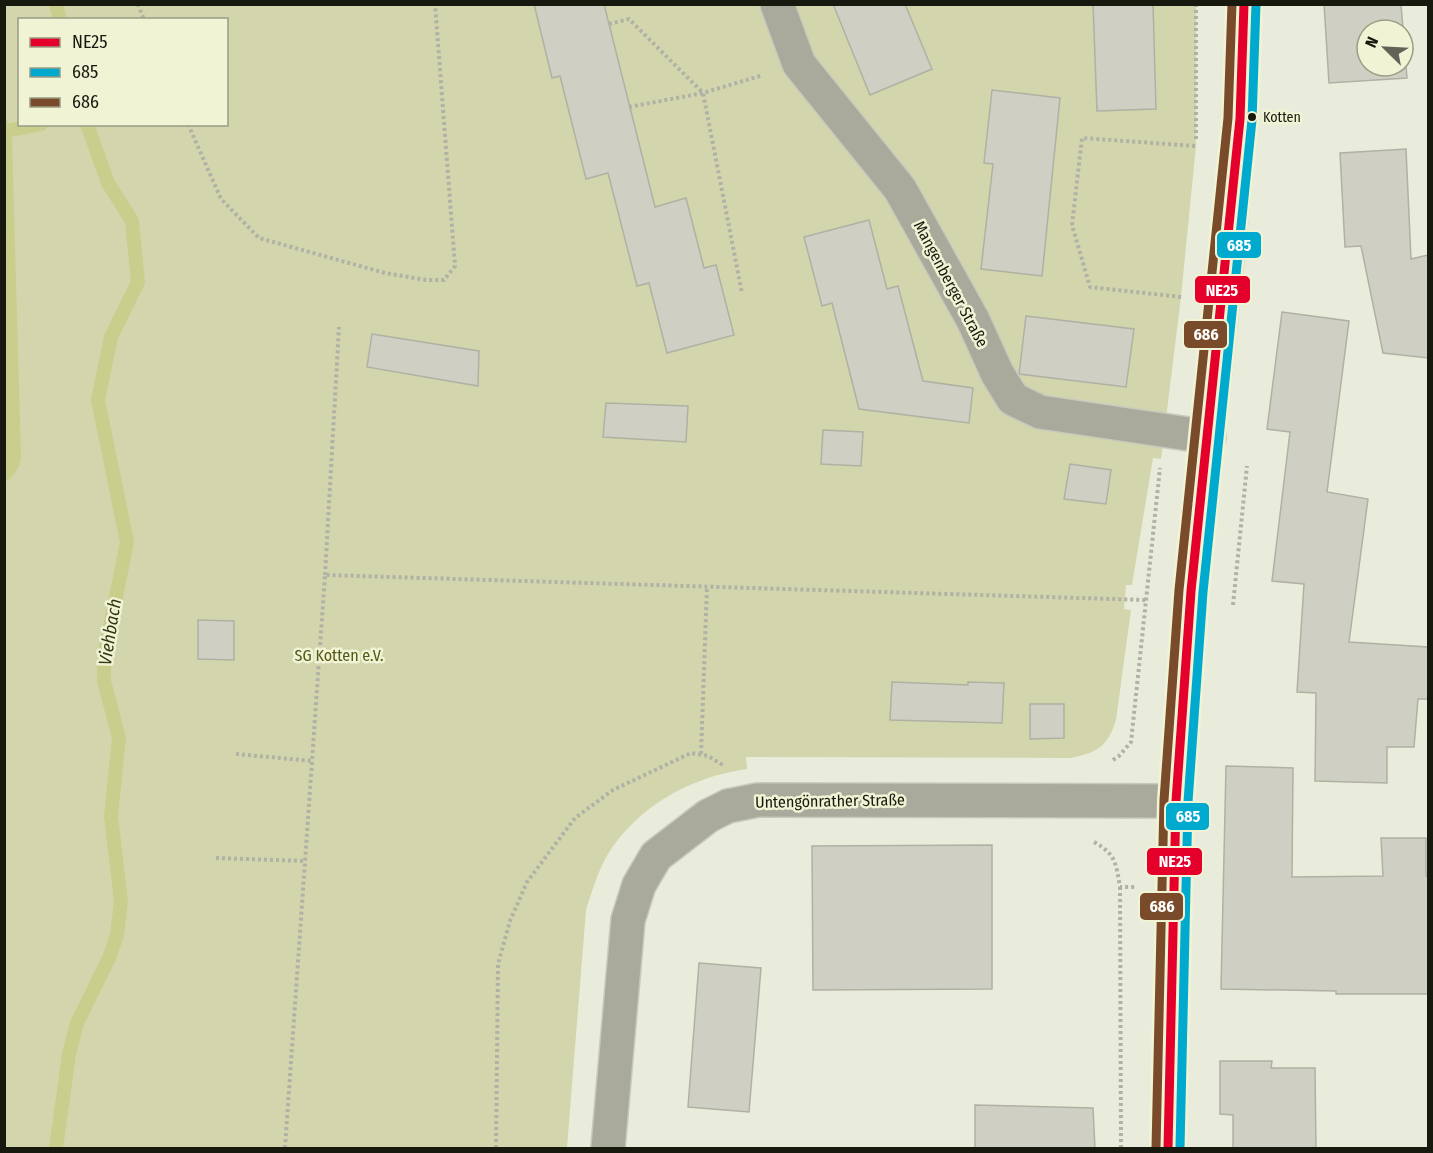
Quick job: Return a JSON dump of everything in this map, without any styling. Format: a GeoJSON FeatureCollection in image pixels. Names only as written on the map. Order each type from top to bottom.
{"type":"FeatureCollection","features":[{"type":"Feature","properties":{"kind":"main road"},"geometry":{"type":"LineString","coordinates":[[1168,1149],[1176,801],[1191,591],[1209,437],[1240,119],[1244,4]]}},
{"type":"Feature","properties":{"kind":"street","name":"Mangenberger Straße"},"geometry":{"type":"LineString","coordinates":[[777,4],[799,64],[900,189],[973,320],[997,373],[1013,399],[1040,412],[1209,437]]}},
{"type":"Feature","properties":{"kind":"street","name":"Untengönrather Straße"},"geometry":{"type":"LineString","coordinates":[[608,1149],[628,920],[639,885],[656,856],[708,816],[728,806],[758,800],[1176,801]]}},
{"type":"Feature","properties":{"kind":"path"},"geometry":{"type":"LineString","coordinates":[[189,126],[221,199],[259,238],[385,273],[426,280],[444,280],[454,266],[435,4]]}},
{"type":"Feature","properties":{"kind":"path"},"geometry":{"type":"LineString","coordinates":[[1181,297],[1090,287],[1072,225],[1082,138],[1196,146],[1196,4]]}},
{"type":"Feature","properties":{"kind":"path"},"geometry":{"type":"LineString","coordinates":[[609,24],[629,19],[703,93],[742,293]]}},
{"type":"Feature","properties":{"kind":"path"},"geometry":{"type":"LineString","coordinates":[[629,107],[703,93],[799,64]]}},
{"type":"Feature","properties":{"kind":"path"},"geometry":{"type":"LineString","coordinates":[[285,1149],[325,575],[339,327]]}},
{"type":"Feature","properties":{"kind":"path"},"geometry":{"type":"LineString","coordinates":[[1112,761],[1131,742],[1165,430]]}},
{"type":"Feature","properties":{"kind":"path"},"geometry":{"type":"LineString","coordinates":[[325,575],[1146,600]]}},
{"type":"Feature","properties":{"kind":"path"},"geometry":{"type":"LineString","coordinates":[[701,754],[707,588]]}},
{"type":"Feature","properties":{"kind":"path"},"geometry":{"type":"LineString","coordinates":[[496,1149],[498,964],[510,921],[527,882],[575,818],[613,790],[691,753],[708,756],[720,762],[758,800]]}},
{"type":"Feature","properties":{"kind":"path"},"geometry":{"type":"LineString","coordinates":[[236,754],[312,761]]}},
{"type":"Feature","properties":{"kind":"path"},"geometry":{"type":"LineString","coordinates":[[216,858],[306,861]]}},
{"type":"Feature","properties":{"kind":"path"},"geometry":{"type":"LineString","coordinates":[[1120,887],[1120,1149]]}},
{"type":"Feature","properties":{"kind":"green space","name":"SG Kotten e.V."},"geometry":{"type":"Polygon","coordinates":[[[5,5],[1196,5],[1196,146],[1181,297],[1161,459],[1153,458],[1132,585],[1126,585],[1124,609],[1131,610],[1113,729],[1105,742],[1095,751],[1071,758],[746,757],[747,769],[726,773],[687,786],[651,808],[635,821],[608,854],[598,874],[586,910],[567,1148],[5,1148],[5,5]]]}},
{"type":"Feature","properties":{"kind":"shaded area"},"geometry":{"type":"Polygon","coordinates":[[[5,118],[12,139],[21,457],[16,472],[5,482],[5,118]]]}},
{"type":"Feature","properties":{"kind":"building"},"geometry":{"type":"Polygon","coordinates":[[[534,4],[604,4],[655,207],[686,198],[704,268],[716,265],[734,335],[667,353],[649,283],[637,286],[608,173],[586,179],[560,76],[552,78],[534,4]]]}},
{"type":"Feature","properties":{"kind":"building"},"geometry":{"type":"Polygon","coordinates":[[[833,4],[905,4],[932,69],[870,95],[833,4]]]}},
{"type":"Feature","properties":{"kind":"building"},"geometry":{"type":"Polygon","coordinates":[[[1093,4],[1153,4],[1156,109],[1097,111],[1093,4]]]}},
{"type":"Feature","properties":{"kind":"building"},"geometry":{"type":"Polygon","coordinates":[[[1324,4],[1401,4],[1402,18],[1355,18],[1355,78],[1407,78],[1329,83],[1324,4]]]}},
{"type":"Feature","properties":{"kind":"building"},"geometry":{"type":"Polygon","coordinates":[[[992,90],[1060,98],[1042,276],[981,269],[993,164],[984,163],[992,90]]]}},
{"type":"Feature","properties":{"kind":"building"},"geometry":{"type":"Polygon","coordinates":[[[1406,149],[1411,259],[1428,255],[1428,358],[1383,353],[1361,246],[1345,247],[1340,153],[1406,149]]]}},
{"type":"Feature","properties":{"kind":"building"},"geometry":{"type":"Polygon","coordinates":[[[869,220],[887,289],[898,286],[923,381],[973,388],[969,423],[859,409],[832,303],[822,306],[804,237],[869,220]]]}},
{"type":"Feature","properties":{"kind":"building"},"geometry":{"type":"Polygon","coordinates":[[[1282,312],[1349,321],[1327,492],[1368,499],[1349,642],[1428,647],[1428,699],[1418,699],[1414,747],[1387,747],[1387,783],[1315,781],[1316,693],[1297,692],[1304,584],[1272,581],[1290,432],[1267,429],[1282,312]]]}},
{"type":"Feature","properties":{"kind":"building"},"geometry":{"type":"Polygon","coordinates":[[[1026,316],[1134,329],[1126,387],[1019,374],[1026,316]]]}},
{"type":"Feature","properties":{"kind":"building"},"geometry":{"type":"Polygon","coordinates":[[[372,334],[479,351],[478,386],[367,367],[372,334]]]}},
{"type":"Feature","properties":{"kind":"building"},"geometry":{"type":"Polygon","coordinates":[[[606,403],[688,406],[686,442],[603,437],[606,403]]]}},
{"type":"Feature","properties":{"kind":"building"},"geometry":{"type":"Polygon","coordinates":[[[823,430],[863,432],[861,466],[821,464],[823,430]]]}},
{"type":"Feature","properties":{"kind":"building"},"geometry":{"type":"Polygon","coordinates":[[[1070,464],[1111,470],[1106,504],[1064,499],[1070,464]]]}},
{"type":"Feature","properties":{"kind":"building"},"geometry":{"type":"Polygon","coordinates":[[[198,620],[234,621],[234,660],[198,659],[198,620]]]}},
{"type":"Feature","properties":{"kind":"building"},"geometry":{"type":"Polygon","coordinates":[[[892,682],[968,685],[968,682],[1004,683],[1002,723],[890,720],[892,682]]]}},
{"type":"Feature","properties":{"kind":"building"},"geometry":{"type":"Polygon","coordinates":[[[1030,704],[1064,704],[1064,738],[1030,739],[1030,704]]]}},
{"type":"Feature","properties":{"kind":"building"},"geometry":{"type":"Polygon","coordinates":[[[1226,766],[1293,768],[1292,877],[1383,876],[1381,838],[1426,838],[1428,994],[1336,994],[1336,991],[1221,989],[1226,766]]]}},
{"type":"Feature","properties":{"kind":"building"},"geometry":{"type":"Polygon","coordinates":[[[992,845],[992,989],[813,990],[812,846],[992,845]]]}},
{"type":"Feature","properties":{"kind":"building"},"geometry":{"type":"Polygon","coordinates":[[[699,963],[761,968],[749,1112],[688,1107],[699,963]]]}},
{"type":"Feature","properties":{"kind":"building"},"geometry":{"type":"Polygon","coordinates":[[[1220,1061],[1272,1061],[1271,1068],[1315,1068],[1316,1149],[1233,1149],[1233,1115],[1220,1114],[1220,1061]]]}},
{"type":"Feature","properties":{"kind":"building"},"geometry":{"type":"Polygon","coordinates":[[[975,1105],[1093,1108],[1095,1149],[975,1149],[975,1105]]]}},
{"type":"Feature","properties":{"kind":"waterway","name":"Viehbach"},"geometry":{"type":"LineString","coordinates":[[56,4],[60,18]]}},
{"type":"Feature","properties":{"kind":"waterway"},"geometry":{"type":"LineString","coordinates":[[11,130],[31,126]]}},
{"type":"Feature","properties":{"kind":"waterway","name":"Viehbach"},"geometry":{"type":"LineString","coordinates":[[56,1148],[69,1054],[77,1023],[109,958],[117,935],[121,901],[111,816],[119,738],[104,681],[104,657],[127,542],[98,400],[111,337],[138,282],[132,221],[108,183],[88,126]]}},
{"type":"Feature","properties":{"kind":"transit line","name":"686"},"geometry":{"type":"LineString","coordinates":[[1156,1148],[1164,800],[1179,590],[1228,118],[1232,4]]}},
{"type":"Feature","properties":{"kind":"transit line","name":"NE25"},"geometry":{"type":"LineString","coordinates":[[1168,1148],[1176,801],[1191,591],[1240,119],[1244,4]]}},
{"type":"Feature","properties":{"kind":"transit line","name":"685"},"geometry":{"type":"LineString","coordinates":[[1180,1148],[1188,802],[1203,592],[1252,120],[1256,4]]}},
{"type":"Feature","properties":{"kind":"place","name":"Kotten"},"geometry":{"type":"Point","coordinates":[1252,117]}}]}
